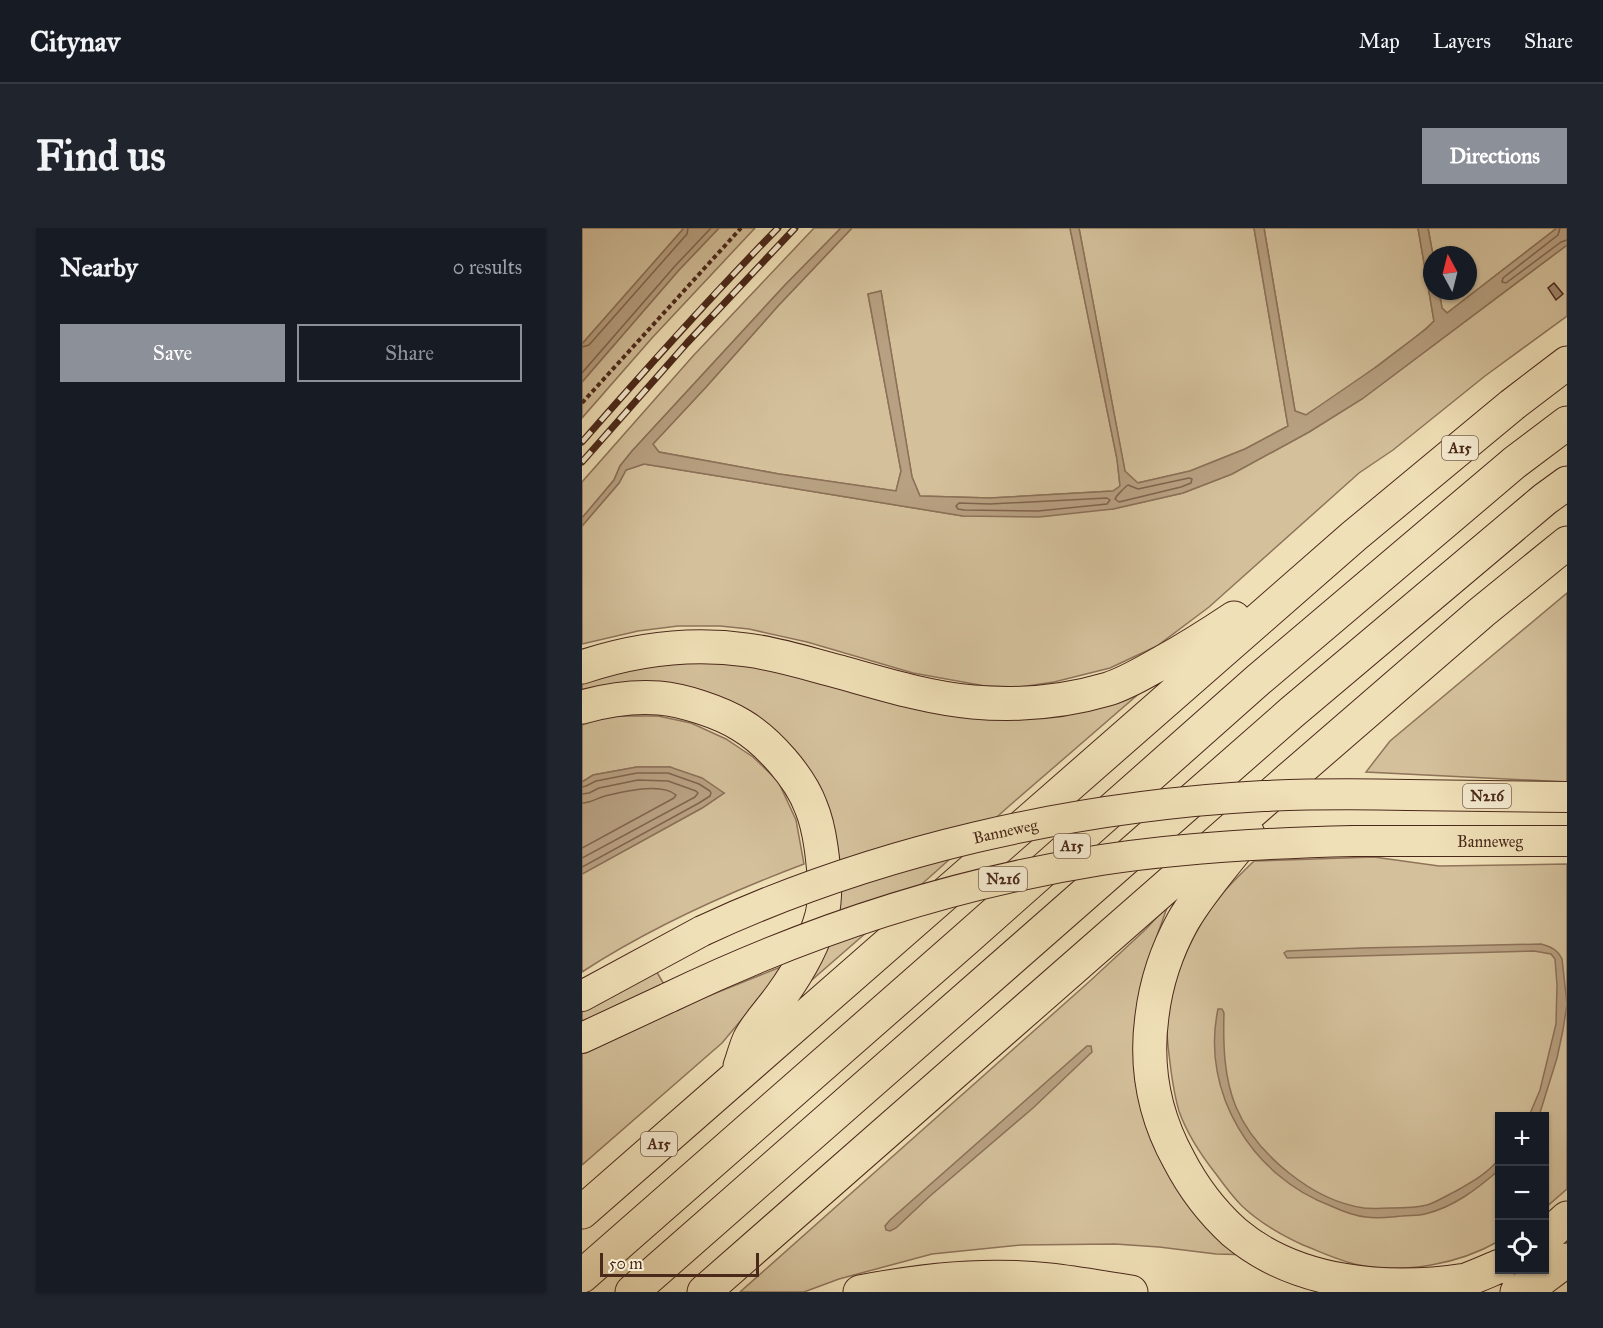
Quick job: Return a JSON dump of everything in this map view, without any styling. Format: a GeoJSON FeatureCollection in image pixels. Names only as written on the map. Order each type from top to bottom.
{"type":"FeatureCollection","features":[{"type":"Feature","properties":{"kind":"highway","name":"A15"},"geometry":{"type":"LineString","coordinates":[[582,1212],[1354,536],[1512,405],[1567,363]]}},
{"type":"Feature","properties":{"kind":"highway","name":"A15"},"geometry":{"type":"LineString","coordinates":[[582,1276],[1258,680],[1514,463],[1567,423]]}},
{"type":"Feature","properties":{"kind":"highway","name":"A15"},"geometry":{"type":"LineString","coordinates":[[632,1292],[1291,712],[1567,483]]}},
{"type":"Feature","properties":{"kind":"highway","name":"A15"},"geometry":{"type":"LineString","coordinates":[[582,667],[650,650],[685,646],[717,647],[749,650],[930,695],[972,702],[1009,704],[1046,702],[1083,696],[1139,676],[1198,642],[1354,536]]}},
{"type":"Feature","properties":{"kind":"highway"},"geometry":{"type":"LineString","coordinates":[[704,1292],[1289,779],[1482,612],[1567,543]]}},
{"type":"Feature","properties":{"kind":"highway","name":"A15"},"geometry":{"type":"LineString","coordinates":[[582,707],[630,698],[659,698],[687,702],[714,713],[741,725],[768,746],[791,770],[811,807],[823,859],[825,888],[823,912],[813,943],[783,994],[750,1040],[736,1076]]}},
{"type":"Feature","properties":{"kind":"highway"},"geometry":{"type":"LineString","coordinates":[[1289,779],[1197,900],[1183,921],[1167,956],[1154,1001],[1149,1055],[1156,1104],[1172,1148],[1193,1185],[1211,1208],[1235,1232],[1282,1263],[1301,1271],[1346,1286],[1368,1289],[1416,1289],[1466,1280],[1495,1268]]}},
{"type":"Feature","properties":{"kind":"highway"},"geometry":{"type":"LineString","coordinates":[[1549,1234],[1567,1218]]}},
{"type":"Feature","properties":{"kind":"highway"},"geometry":{"type":"LineString","coordinates":[[1517,1292],[1543,1278],[1567,1260]]}},
{"type":"Feature","properties":{"kind":"highway"},"geometry":{"type":"LineString","coordinates":[[860,1292],[937,1280],[1005,1278],[1047,1280],[1131,1292]]}},
{"type":"Feature","properties":{"kind":"main road","name":"Banneweg"},"geometry":{"type":"LineString","coordinates":[[582,996],[732,917],[890,861],[996,833],[1091,815],[1262,796],[1567,797]]}},
{"type":"Feature","properties":{"kind":"main road","name":"Banneweg"},"geometry":{"type":"LineString","coordinates":[[582,1038],[708,979],[789,945],[876,914],[976,885],[1102,860],[1265,843],[1567,841]]}},
{"type":"Feature","properties":{"kind":"path"},"geometry":{"type":"LineString","coordinates":[[582,403],[741,228]]}},
{"type":"Feature","properties":{"kind":"shaded area"},"geometry":{"type":"Polygon","coordinates":[[[582,228],[684,228],[582,344],[582,228]]]}},
{"type":"Feature","properties":{"kind":"shaded area"},"geometry":{"type":"Polygon","coordinates":[[[719,228],[755,228],[652,338],[582,418],[582,382],[679,270],[719,228]]]}},
{"type":"Feature","properties":{"kind":"shaded area"},"geometry":{"type":"Polygon","coordinates":[[[814,228],[841,228],[785,285],[632,451],[620,466],[614,480],[582,518],[582,482],[693,356],[814,228]]]}},
{"type":"Feature","properties":{"kind":"shaded area"},"geometry":{"type":"Polygon","coordinates":[[[852,228],[1070,228],[1117,459],[1120,486],[1113,491],[990,498],[920,496],[912,477],[881,291],[868,294],[901,471],[896,491],[779,474],[659,452],[652,445],[852,228]]]}},
{"type":"Feature","properties":{"kind":"shaded area"},"geometry":{"type":"Polygon","coordinates":[[[1079,228],[1254,228],[1288,426],[1245,449],[1190,471],[1137,483],[1125,472],[1079,228]]]}},
{"type":"Feature","properties":{"kind":"shaded area"},"geometry":{"type":"Polygon","coordinates":[[[1264,228],[1418,228],[1423,257],[1423,300],[1430,300],[1434,321],[1415,338],[1318,408],[1306,415],[1295,411],[1264,228]]]}},
{"type":"Feature","properties":{"kind":"shaded area"},"geometry":{"type":"Polygon","coordinates":[[[1428,228],[1557,228],[1477,290],[1477,246],[1431,246],[1428,228]]]}},
{"type":"Feature","properties":{"kind":"shaded area"},"geometry":{"type":"Polygon","coordinates":[[[1567,245],[1567,316],[1485,376],[1393,450],[1359,473],[1209,607],[1157,646],[1110,668],[1054,682],[1020,687],[985,686],[913,673],[807,642],[749,629],[720,626],[678,626],[638,631],[582,644],[582,526],[619,483],[626,470],[644,464],[963,516],[1113,509],[1183,493],[1232,474],[1309,432],[1362,399],[1567,245]]]}},
{"type":"Feature","properties":{"kind":"shaded area"},"geometry":{"type":"Polygon","coordinates":[[[1441,300],[1464,300],[1447,313],[1442,308],[1441,300]]]}},
{"type":"Feature","properties":{"kind":"shaded area"},"geometry":{"type":"Polygon","coordinates":[[[1567,593],[1567,782],[1366,772],[1390,741],[1567,593]]]}},
{"type":"Feature","properties":{"kind":"shaded area"},"geometry":{"type":"Polygon","coordinates":[[[701,654],[912,700],[1157,678],[806,985],[834,886],[757,728],[582,698],[582,676],[701,654]]]}},
{"type":"Feature","properties":{"kind":"shaded area"},"geometry":{"type":"Polygon","coordinates":[[[608,716],[658,716],[691,723],[726,739],[753,757],[778,781],[796,820],[804,864],[690,912],[635,940],[582,972],[582,874],[702,808],[724,793],[670,767],[637,767],[593,775],[582,782],[582,725],[608,716]]]}},
{"type":"Feature","properties":{"kind":"shaded area"},"geometry":{"type":"Polygon","coordinates":[[[1374,857],[1439,866],[1567,864],[1567,1189],[1549,1205],[1549,1112],[1495,1112],[1495,1243],[1467,1256],[1413,1267],[1359,1265],[1303,1245],[1279,1232],[1242,1206],[1205,1159],[1186,1128],[1175,1096],[1167,1027],[1171,996],[1181,965],[1195,935],[1213,906],[1254,861],[1374,857]]]}},
{"type":"Feature","properties":{"kind":"shaded area"},"geometry":{"type":"Polygon","coordinates":[[[1168,905],[1141,990],[1138,1067],[1253,1255],[1216,1254],[1115,1244],[1021,1245],[932,1254],[839,1279],[804,1292],[740,1292],[1090,981],[1146,929],[1168,905]]]}},
{"type":"Feature","properties":{"kind":"shaded area"},"geometry":{"type":"Polygon","coordinates":[[[783,966],[722,1043],[582,1165],[582,1053],[686,1005],[783,966]]]}},
{"type":"Feature","properties":{"kind":"shaded area"},"geometry":{"type":"Polygon","coordinates":[[[655,969],[665,986],[582,1025],[582,1004],[655,969]]]}},
{"type":"Feature","properties":{"kind":"water"},"geometry":{"type":"Polygon","coordinates":[[[684,228],[719,228],[679,270],[582,382],[582,344],[684,228]]]}},
{"type":"Feature","properties":{"kind":"water"},"geometry":{"type":"Polygon","coordinates":[[[841,228],[852,228],[653,444],[659,452],[779,474],[896,491],[901,471],[868,294],[881,291],[912,477],[920,496],[990,498],[1113,491],[1120,486],[1117,459],[1070,228],[1079,228],[1125,471],[1138,483],[1190,471],[1245,449],[1288,426],[1254,228],[1264,228],[1295,411],[1306,415],[1379,365],[1426,329],[1434,321],[1430,300],[1441,300],[1442,308],[1447,313],[1464,300],[1477,300],[1477,290],[1557,228],[1567,228],[1567,245],[1362,399],[1309,432],[1232,474],[1183,493],[1113,509],[1039,517],[963,516],[644,464],[626,470],[619,483],[582,526],[582,518],[614,480],[620,466],[632,451],[785,285],[841,228]]]}},
{"type":"Feature","properties":{"kind":"water"},"geometry":{"type":"Polygon","coordinates":[[[1418,228],[1428,228],[1431,246],[1423,246],[1423,257],[1418,228]]]}},
{"type":"Feature","properties":{"kind":"water"},"geometry":{"type":"Polygon","coordinates":[[[637,767],[670,767],[702,778],[724,793],[702,808],[582,874],[582,782],[593,775],[637,767]]]}},
{"type":"Feature","properties":{"kind":"water"},"geometry":{"type":"Polygon","coordinates":[[[1541,944],[1558,953],[1562,959],[1567,1004],[1557,1058],[1540,1112],[1531,1112],[1540,1090],[1556,1024],[1557,985],[1555,959],[1551,954],[1534,951],[1287,958],[1284,953],[1287,951],[1541,944]]]}},
{"type":"Feature","properties":{"kind":"water"},"geometry":{"type":"Polygon","coordinates":[[[1218,1009],[1222,1009],[1224,1013],[1224,1049],[1232,1096],[1245,1125],[1272,1158],[1306,1185],[1345,1204],[1364,1208],[1414,1207],[1431,1204],[1462,1188],[1495,1164],[1495,1173],[1455,1202],[1436,1211],[1420,1215],[1380,1218],[1362,1216],[1339,1210],[1303,1193],[1278,1175],[1256,1153],[1238,1128],[1225,1101],[1217,1071],[1214,1040],[1218,1009]]]}},
{"type":"Feature","properties":{"kind":"water"},"geometry":{"type":"Polygon","coordinates":[[[1087,1046],[1091,1046],[1092,1052],[1033,1108],[896,1228],[886,1230],[885,1226],[890,1220],[1087,1046]]]}},
{"type":"Feature","properties":{"kind":"building"},"geometry":{"type":"Polygon","coordinates":[[[1554,283],[1563,294],[1556,300],[1548,288],[1554,283]]]}},
{"type":"Feature","properties":{"kind":"railway"},"geometry":{"type":"LineString","coordinates":[[582,442],[678,334],[778,228]]}},
{"type":"Feature","properties":{"kind":"railway"},"geometry":{"type":"LineString","coordinates":[[582,462],[687,343],[795,228]]}}]}
